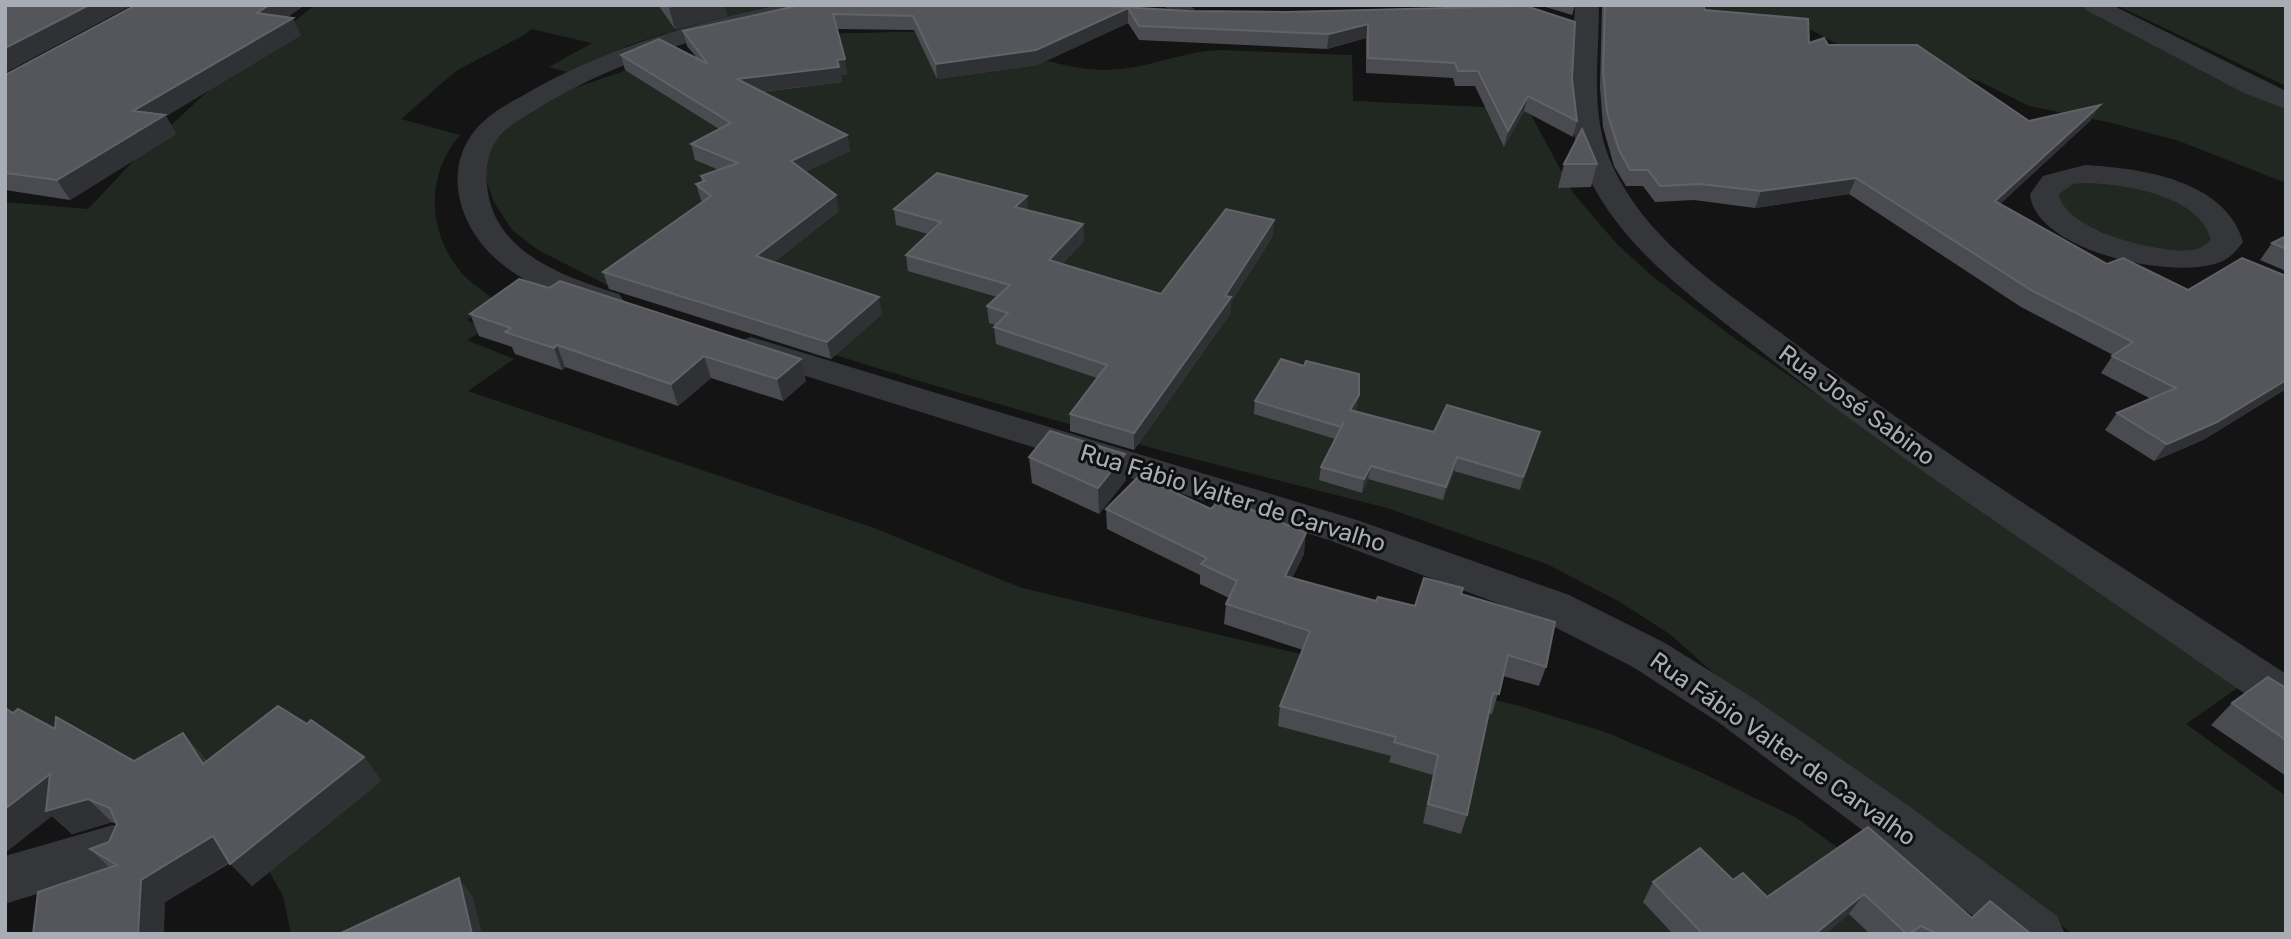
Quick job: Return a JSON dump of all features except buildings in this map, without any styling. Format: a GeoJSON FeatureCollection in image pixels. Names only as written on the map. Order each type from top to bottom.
{"type":"FeatureCollection","features":[{"type":"Feature","properties":{"kind":"street"},"geometry":{"type":"LineString","coordinates":[[637,311],[584,294],[529,271],[499,246],[478,212],[472,192],[471,178],[478,148],[485,136],[514,112],[558,86],[669,40],[818,5]]}},
{"type":"Feature","properties":{"kind":"street"},"geometry":{"type":"LineString","coordinates":[[2094,5],[2253,87],[2286,101]]}},
{"type":"Feature","properties":{"kind":"street"},"geometry":{"type":"LineString","coordinates":[[1173,12],[1216,16]]}},
{"type":"Feature","properties":{"kind":"street","name":"Rua José Sabino"},"geometry":{"type":"LineString","coordinates":[[1579,20],[1585,121],[1597,164],[1628,215],[1668,260],[1857,409],[2286,698]]}},
{"type":"Feature","properties":{"kind":"street"},"geometry":{"type":"LineString","coordinates":[[2096,174],[2133,179],[2170,190],[2202,206],[2222,224],[2227,242],[2226,259],[2163,258],[2131,253],[2099,242],[2073,229],[2054,215],[2045,201],[2046,189],[2049,184],[2065,177],[2096,174]]}},
{"type":"Feature","properties":{"kind":"street","name":"Rua Fábio Valter de Carvalho"},"geometry":{"type":"LineString","coordinates":[[717,337],[1343,530],[1554,607],[1649,655],[1734,709],[1891,822],[2038,934]]}},
{"type":"Feature","properties":{"kind":"street"},"geometry":{"type":"LineString","coordinates":[[5,880],[113,848]]}},
{"type":"Feature","properties":{"kind":"shaded area"},"geometry":{"type":"Polygon","coordinates":[[[315,5],[777,5],[660,35],[627,46],[571,73],[549,67],[592,43],[531,29],[456,71],[401,119],[460,135],[441,166],[437,183],[436,218],[440,235],[461,272],[495,300],[467,320],[486,329],[467,340],[514,359],[468,391],[874,528],[1022,588],[1520,706],[1605,732],[1696,770],[1797,818],[1910,901],[1950,934],[291,934],[283,896],[250,837],[5,775],[5,202],[88,209],[142,152],[222,78],[315,5]]]}},
{"type":"Feature","properties":{"kind":"shaded area"},"geometry":{"type":"Polygon","coordinates":[[[1684,5],[2078,5],[2286,109],[2286,183],[2179,141],[2112,123],[2029,106],[1981,82],[1954,73],[1860,52],[1835,43],[1802,25],[1729,16],[1684,5]]]}},
{"type":"Feature","properties":{"kind":"shaded area"},"geometry":{"type":"Polygon","coordinates":[[[2116,5],[2286,5],[2286,86],[2116,5]]]}},
{"type":"Feature","properties":{"kind":"shaded area"},"geometry":{"type":"Polygon","coordinates":[[[845,33],[941,33],[981,41],[1061,64],[1102,70],[1132,68],[1218,50],[1352,55],[1353,101],[1528,109],[1573,193],[1617,244],[1652,276],[1734,338],[2243,684],[2186,724],[2286,796],[2286,934],[2073,934],[1729,687],[1671,635],[1620,602],[1547,564],[1387,508],[1163,451],[936,386],[607,285],[538,250],[512,230],[494,202],[487,183],[489,147],[520,116],[569,90],[633,68],[685,59],[730,57],[845,33]]]}},
{"type":"Feature","properties":{"kind":"shaded area"},"geometry":{"type":"Polygon","coordinates":[[[2095,178],[2182,200],[2218,236],[2199,252],[2152,252],[2067,218],[2056,190],[2061,186],[2095,178]]]}}]}
